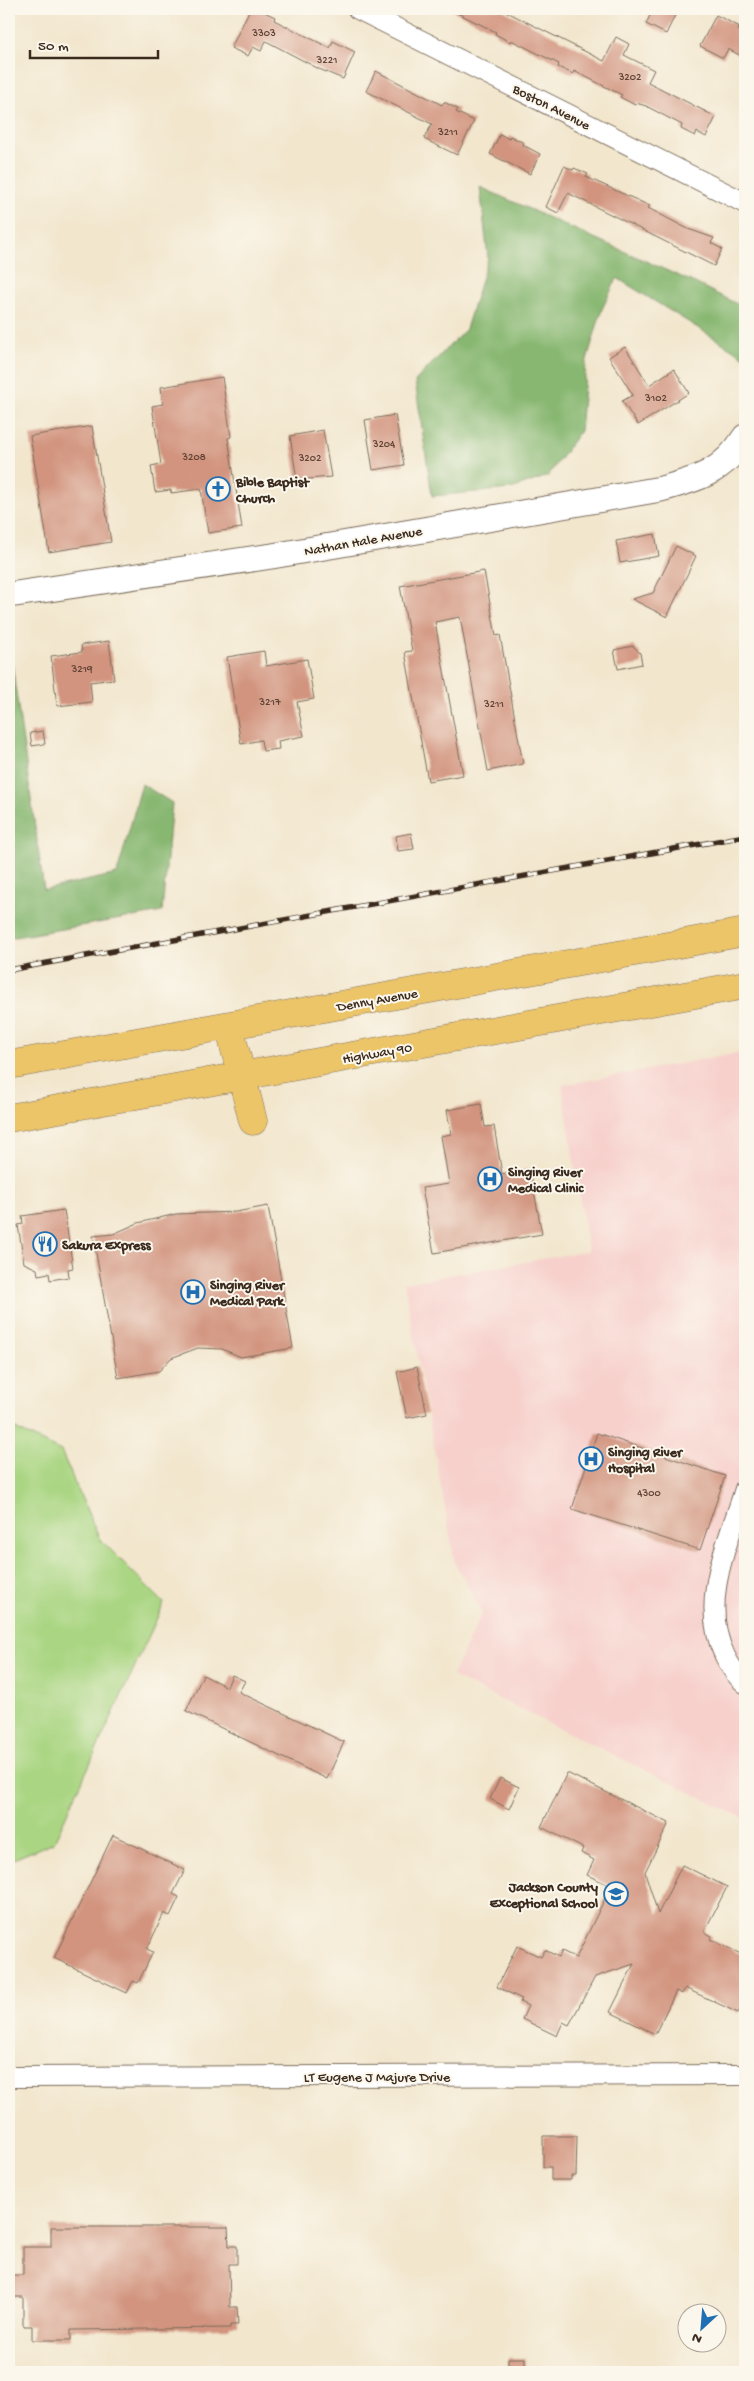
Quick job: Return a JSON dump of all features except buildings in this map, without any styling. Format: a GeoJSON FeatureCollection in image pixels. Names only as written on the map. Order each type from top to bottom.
{"type":"FeatureCollection","features":[{"type":"Feature","properties":{"kind":"main road","name":"Denny Avenue"},"geometry":{"type":"LineString","coordinates":[[9,1065],[745,932]]}},
{"type":"Feature","properties":{"kind":"main road","name":"Highway 90"},"geometry":{"type":"LineString","coordinates":[[9,1118],[745,985]]}},
{"type":"Feature","properties":{"kind":"main road"},"geometry":{"type":"LineString","coordinates":[[229,1026],[253,1121]]}},
{"type":"Feature","properties":{"kind":"street","name":"Boston Avenue"},"geometry":{"type":"LineString","coordinates":[[358,9],[745,203]]}},
{"type":"Feature","properties":{"kind":"street","name":"Nathan Hale Avenue"},"geometry":{"type":"LineString","coordinates":[[9,595],[272,556],[661,489],[688,482],[713,471],[737,450],[745,437]]}},
{"type":"Feature","properties":{"kind":"street"},"geometry":{"type":"LineString","coordinates":[[745,1489],[717,1576],[713,1608],[720,1646],[731,1668],[745,1683]]}},
{"type":"Feature","properties":{"kind":"street","name":"LT Eugene J Majure Drive"},"geometry":{"type":"LineString","coordinates":[[9,2077],[745,2074]]}},
{"type":"Feature","properties":{"kind":"shaded area","name":"Singing River Hospital"},"geometry":{"type":"Polygon","coordinates":[[[745,1052],[745,1819],[452,1676],[482,1613],[455,1563],[404,1283],[588,1251],[562,1085],[745,1052]]]}},
{"type":"Feature","properties":{"kind":"green space"},"geometry":{"type":"Polygon","coordinates":[[[480,187],[697,284],[745,308],[745,357],[617,278],[602,309],[586,363],[580,431],[548,476],[511,489],[432,496],[415,381],[466,329],[488,258],[480,187]]]}},
{"type":"Feature","properties":{"kind":"green space"},"geometry":{"type":"Polygon","coordinates":[[[9,643],[44,890],[117,874],[142,784],[172,803],[162,912],[9,938],[9,643]]]}},
{"type":"Feature","properties":{"kind":"green space"},"geometry":{"type":"Polygon","coordinates":[[[9,1426],[61,1451],[99,1538],[164,1603],[54,1842],[9,1861],[9,1426]]]}},
{"type":"Feature","properties":{"kind":"railway"},"geometry":{"type":"LineString","coordinates":[[9,970],[745,836]]}},
{"type":"Feature","properties":{"kind":"place","name":"Bible Baptist Church"},"geometry":{"type":"Point","coordinates":[218,489]}},
{"type":"Feature","properties":{"kind":"place","name":"Singing River Medical Clinic"},"geometry":{"type":"Point","coordinates":[490,1179]}},
{"type":"Feature","properties":{"kind":"place","name":"Sakura Express"},"geometry":{"type":"Point","coordinates":[45,1244]}},
{"type":"Feature","properties":{"kind":"place","name":"Singing River Medical Park"},"geometry":{"type":"Point","coordinates":[193,1292]}},
{"type":"Feature","properties":{"kind":"place","name":"Singing River Hospital"},"geometry":{"type":"Point","coordinates":[591,1459]}},
{"type":"Feature","properties":{"kind":"place","name":"Jackson County Exceptional School"},"geometry":{"type":"Point","coordinates":[616,1894]}}]}
